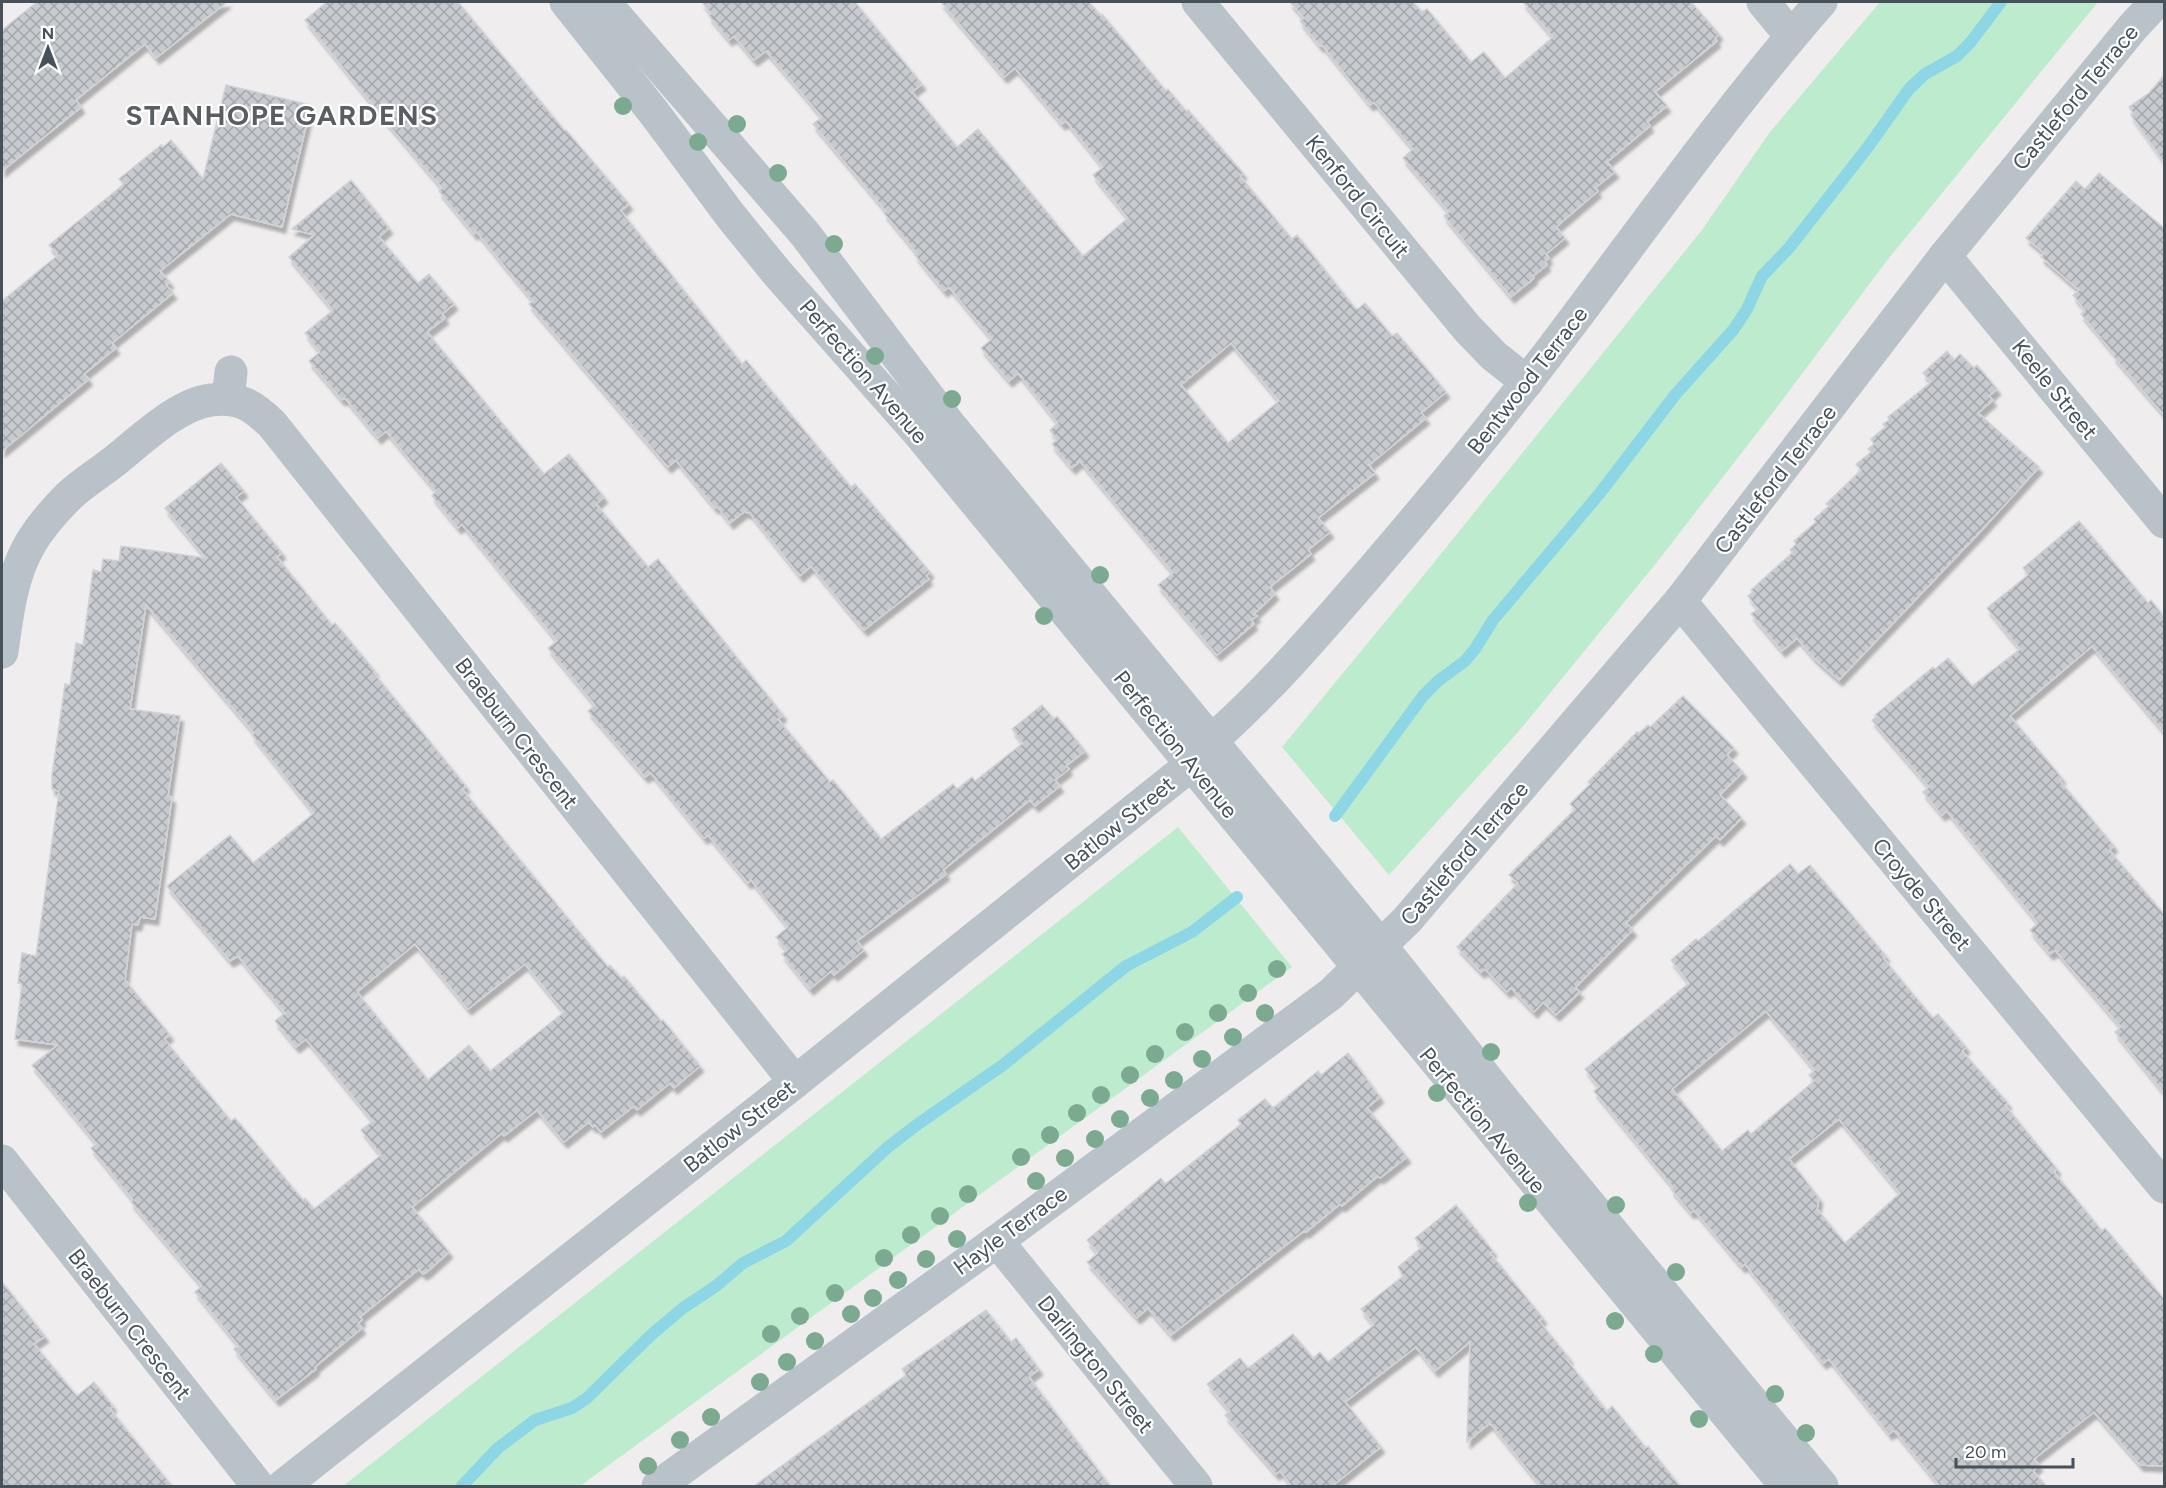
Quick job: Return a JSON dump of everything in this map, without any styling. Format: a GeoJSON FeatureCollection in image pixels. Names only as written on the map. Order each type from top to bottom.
{"type":"FeatureCollection","features":[{"type":"Feature","properties":{"kind":"street","name":"Perfection Avenue"},"geometry":{"type":"LineString","coordinates":[[566,2],[778,274],[1202,752],[1381,946],[1506,1103],[1796,1482]]}},
{"type":"Feature","properties":{"kind":"street","name":"Perfection Avenue"},"geometry":{"type":"LineString","coordinates":[[604,2],[805,234],[1202,752],[1358,969],[1796,1482]]}},
{"type":"Feature","properties":{"kind":"street","name":"Kenford Circuit"},"geometry":{"type":"LineString","coordinates":[[1198,2],[1467,328],[1494,356],[1527,382]]}},
{"type":"Feature","properties":{"kind":"street"},"geometry":{"type":"LineString","coordinates":[[1763,2],[1791,36]]}},
{"type":"Feature","properties":{"kind":"street","name":"Bentwood Terrace"},"geometry":{"type":"LineString","coordinates":[[1202,752],[1265,691],[1461,465],[1527,382],[1700,151],[1791,36],[1821,2]]}},
{"type":"Feature","properties":{"kind":"street","name":"Castleford Terrace"},"geometry":{"type":"LineString","coordinates":[[1358,969],[1407,920],[1680,601],[1945,256],[2132,28],[2156,2]]}},
{"type":"Feature","properties":{"kind":"street","name":"Keele Street"},"geometry":{"type":"LineString","coordinates":[[1945,256],[2164,522]]}},
{"type":"Feature","properties":{"kind":"street","name":"Braeburn Crescent"},"geometry":{"type":"LineString","coordinates":[[2,652],[16,576],[28,547],[40,528],[70,495],[168,419],[189,407],[210,400],[230,385],[244,402],[257,409],[272,424],[795,1082]]}},
{"type":"Feature","properties":{"kind":"street","name":"Croyde Street"},"geometry":{"type":"LineString","coordinates":[[1680,601],[2164,1187]]}},
{"type":"Feature","properties":{"kind":"street","name":"Batlow Street"},"geometry":{"type":"LineString","coordinates":[[283,1486],[795,1082],[1202,752]]}},
{"type":"Feature","properties":{"kind":"street","name":"Hayle Terrace"},"geometry":{"type":"LineString","coordinates":[[658,1486],[997,1241],[1331,994],[1358,969]]}},
{"type":"Feature","properties":{"kind":"street","name":"Braeburn Crescent"},"geometry":{"type":"LineString","coordinates":[[2,1161],[258,1486]]}},
{"type":"Feature","properties":{"kind":"street","name":"Darlington Street"},"geometry":{"type":"LineString","coordinates":[[997,1241],[1196,1486]]}},
{"type":"Feature","properties":{"kind":"green space"},"geometry":{"type":"Polygon","coordinates":[[[1880,2],[2098,2],[1885,263],[1657,562],[1519,731],[1389,875],[1282,747],[1702,230],[1770,132],[1880,2]]]}},
{"type":"Feature","properties":{"kind":"green space"},"geometry":{"type":"Polygon","coordinates":[[[1178,827],[1292,967],[580,1486],[343,1486],[1178,827]]]}},
{"type":"Feature","properties":{"kind":"building"},"geometry":{"type":"Polygon","coordinates":[[[37,2],[227,2],[156,58],[145,44],[76,100],[81,107],[2,171],[2,30],[37,2]]]}},
{"type":"Feature","properties":{"kind":"building"},"geometry":{"type":"Polygon","coordinates":[[[327,2],[458,2],[629,204],[621,211],[742,364],[746,360],[851,487],[855,484],[930,572],[926,576],[929,579],[864,630],[811,566],[800,576],[749,512],[745,511],[730,523],[676,460],[668,467],[529,304],[533,301],[476,231],[474,234],[439,191],[442,188],[305,20],[327,2]]]}},
{"type":"Feature","properties":{"kind":"building"},"geometry":{"type":"Polygon","coordinates":[[[702,2],[855,2],[922,84],[912,92],[957,147],[978,129],[1083,256],[1128,218],[1093,175],[1103,167],[1066,121],[1062,124],[1015,68],[1004,77],[941,2],[1089,2],[1101,16],[1102,14],[1166,91],[1168,89],[1186,111],[1188,110],[1243,173],[1240,176],[1292,239],[1297,235],[1355,308],[1358,309],[1365,303],[1392,336],[1397,333],[1446,392],[1421,413],[1426,418],[1369,465],[1375,473],[1318,518],[1330,532],[1308,550],[1311,554],[1270,587],[1275,594],[1254,614],[1257,616],[1251,620],[1254,624],[1217,655],[1158,585],[1173,573],[1080,461],[1072,468],[1052,444],[1057,440],[1050,430],[1058,423],[1018,373],[1009,381],[981,348],[992,339],[949,287],[944,291],[884,213],[886,211],[813,124],[822,117],[766,51],[754,60],[734,36],[729,40],[709,16],[711,14],[702,2]],[[1231,343],[1181,385],[1228,443],[1279,401],[1231,343]]]}},
{"type":"Feature","properties":{"kind":"building"},"geometry":{"type":"Polygon","coordinates":[[[1290,2],[1413,2],[1422,12],[1427,9],[1471,62],[1484,52],[1505,78],[1553,37],[1523,2],[1691,2],[1719,34],[1715,38],[1717,41],[1655,92],[1667,106],[1647,122],[1650,126],[1607,162],[1615,172],[1595,188],[1598,191],[1556,227],[1565,238],[1546,254],[1549,258],[1545,261],[1547,265],[1511,297],[1444,216],[1449,212],[1403,158],[1413,149],[1374,102],[1370,105],[1322,45],[1320,46],[1300,21],[1304,18],[1290,2]]]}},
{"type":"Feature","properties":{"kind":"building"},"geometry":{"type":"Polygon","coordinates":[[[2164,75],[2164,162],[2131,115],[2133,113],[2129,107],[2149,93],[2164,75]]]}},
{"type":"Feature","properties":{"kind":"building"},"geometry":{"type":"Polygon","coordinates":[[[226,85],[311,105],[282,227],[231,214],[160,271],[170,282],[166,285],[173,293],[112,343],[116,348],[84,374],[89,379],[2,451],[2,301],[58,255],[49,245],[124,184],[119,179],[161,145],[163,147],[171,140],[203,179],[226,85]]]}},
{"type":"Feature","properties":{"kind":"building"},"geometry":{"type":"Polygon","coordinates":[[[2099,173],[2164,228],[2164,415],[2113,356],[2115,355],[2081,314],[2085,310],[2073,295],[2079,290],[2041,257],[2044,253],[2026,238],[2076,181],[2085,189],[2099,173]]]}},
{"type":"Feature","properties":{"kind":"building"},"geometry":{"type":"Polygon","coordinates":[[[351,180],[389,228],[379,237],[418,283],[429,274],[454,304],[442,314],[445,318],[427,332],[544,474],[569,454],[604,497],[596,504],[648,567],[658,559],[783,715],[778,719],[830,782],[833,780],[881,839],[953,784],[957,789],[972,777],[975,781],[1023,743],[1012,729],[1042,705],[1054,719],[1057,716],[1085,751],[1066,766],[1069,769],[1055,780],[1060,786],[1035,806],[1030,800],[943,870],[946,874],[857,941],[864,950],[834,975],[831,971],[810,989],[782,954],[787,950],[776,937],[788,927],[751,880],[748,883],[708,835],[704,838],[651,773],[645,777],[588,711],[595,705],[548,648],[557,641],[462,524],[458,528],[432,496],[436,491],[386,431],[378,438],[345,398],[342,400],[309,361],[320,352],[305,333],[333,310],[289,257],[314,235],[292,229],[351,180]]]}},
{"type":"Feature","properties":{"kind":"building"},"geometry":{"type":"Polygon","coordinates":[[[1947,351],[1954,360],[1960,354],[1974,368],[1977,365],[1997,389],[1989,396],[1993,400],[1978,413],[2039,467],[1839,680],[1814,658],[1797,638],[1782,651],[1751,614],[1758,609],[1748,596],[1753,592],[1751,590],[1793,552],[1790,550],[1796,544],[1794,541],[1816,522],[1814,519],[1829,506],[1826,504],[1861,470],[1856,464],[1871,452],[1868,449],[1874,444],[1871,439],[1885,427],[1883,424],[1889,420],[1888,417],[1931,382],[1923,373],[1947,351]]]}},
{"type":"Feature","properties":{"kind":"building"},"geometry":{"type":"Polygon","coordinates":[[[221,463],[244,491],[236,497],[282,553],[277,557],[332,625],[335,623],[375,671],[373,672],[466,786],[462,789],[608,967],[610,965],[621,978],[624,976],[700,1066],[674,1088],[670,1083],[637,1110],[634,1106],[601,1132],[589,1122],[564,1142],[537,1110],[504,1136],[502,1133],[412,1207],[449,1252],[427,1272],[423,1274],[419,1269],[360,1317],[362,1320],[358,1323],[362,1328],[315,1367],[316,1369],[276,1400],[234,1349],[239,1346],[195,1292],[202,1286],[131,1202],[133,1200],[91,1148],[97,1144],[32,1065],[58,1045],[15,1039],[22,984],[18,983],[22,953],[36,956],[45,893],[59,791],[52,789],[52,775],[65,684],[70,685],[76,643],[83,645],[93,570],[101,572],[103,559],[119,561],[121,546],[206,558],[165,508],[221,463]],[[146,605],[130,709],[180,716],[168,796],[172,797],[155,919],[140,917],[138,925],[132,924],[125,980],[170,1035],[164,1039],[231,1121],[235,1118],[303,1200],[305,1198],[314,1209],[381,1155],[361,1130],[373,1121],[306,1039],[296,1047],[275,1021],[285,1013],[238,956],[230,961],[167,886],[230,835],[253,863],[314,813],[252,735],[254,733],[146,605]],[[415,944],[357,992],[428,1080],[469,1045],[490,1071],[564,1012],[525,964],[468,1009],[415,944]]]}},
{"type":"Feature","properties":{"kind":"building"},"geometry":{"type":"Polygon","coordinates":[[[2079,521],[2148,603],[2151,600],[2164,617],[2164,732],[2092,646],[2010,716],[2062,778],[2059,780],[2114,846],[2109,850],[2164,914],[2164,1093],[2115,1032],[2121,1027],[2055,950],[2050,954],[2030,930],[2038,923],[1947,811],[1942,815],[1923,792],[1929,787],[1872,720],[1877,716],[1875,715],[1933,667],[1935,669],[1948,658],[1972,686],[2020,649],[1987,608],[2028,575],[2023,568],[2079,521]]]}},
{"type":"Feature","properties":{"kind":"building"},"geometry":{"type":"Polygon","coordinates":[[[1683,696],[1734,748],[1727,755],[1743,772],[1720,795],[1742,818],[1720,840],[1716,836],[1626,923],[1633,930],[1575,988],[1580,992],[1556,1015],[1543,1002],[1534,1012],[1511,988],[1507,992],[1485,969],[1481,972],[1457,947],[1518,883],[1509,875],[1575,809],[1570,804],[1590,784],[1588,782],[1637,732],[1639,733],[1648,725],[1650,727],[1683,696]]]}},
{"type":"Feature","properties":{"kind":"building"},"geometry":{"type":"Polygon","coordinates":[[[1790,864],[1798,874],[1810,865],[1886,956],[1883,958],[1933,1018],[1938,1014],[1966,1047],[1962,1051],[2008,1103],[2005,1105],[2057,1169],[2054,1172],[2102,1231],[2105,1228],[2164,1299],[2164,1466],[2140,1465],[2094,1412],[2034,1459],[2039,1465],[2033,1471],[2046,1486],[1940,1486],[1894,1430],[1889,1434],[1829,1359],[1823,1363],[1745,1264],[1742,1267],[1694,1210],[1691,1213],[1671,1189],[1673,1187],[1594,1091],[1599,1087],[1585,1069],[1689,983],[1671,960],[1696,939],[1698,941],[1790,864]],[[1766,1011],[1672,1089],[1722,1151],[1748,1130],[1751,1134],[1814,1081],[1809,1075],[1815,1070],[1766,1011]],[[1839,1119],[1789,1159],[1819,1198],[1817,1209],[1845,1243],[1900,1193],[1839,1119]]]}},
{"type":"Feature","properties":{"kind":"building"},"geometry":{"type":"Polygon","coordinates":[[[1348,1053],[1380,1097],[1367,1108],[1407,1157],[1380,1178],[1378,1176],[1342,1206],[1340,1204],[1306,1232],[1304,1231],[1171,1335],[1148,1308],[1137,1318],[1087,1262],[1098,1253],[1087,1240],[1161,1178],[1165,1184],[1241,1124],[1238,1120],[1265,1099],[1273,1108],[1318,1071],[1321,1075],[1348,1053]]]}},
{"type":"Feature","properties":{"kind":"building"},"geometry":{"type":"Polygon","coordinates":[[[1456,1205],[1493,1251],[1490,1253],[1543,1318],[1539,1321],[1607,1411],[1612,1406],[1680,1486],[1541,1486],[1490,1423],[1467,1442],[1470,1342],[1435,1371],[1416,1347],[1345,1402],[1381,1447],[1332,1486],[1292,1486],[1280,1471],[1276,1474],[1225,1415],[1230,1411],[1207,1384],[1240,1358],[1248,1368],[1293,1334],[1313,1358],[1320,1352],[1328,1362],[1374,1325],[1361,1309],[1403,1276],[1398,1267],[1422,1247],[1415,1238],[1456,1205]]]}},
{"type":"Feature","properties":{"kind":"building"},"geometry":{"type":"Polygon","coordinates":[[[2,1282],[45,1336],[34,1344],[77,1396],[94,1382],[113,1406],[110,1409],[172,1486],[2,1486],[2,1282]]]}},
{"type":"Feature","properties":{"kind":"building"},"geometry":{"type":"Polygon","coordinates":[[[986,1310],[1011,1342],[1016,1338],[1039,1369],[1029,1377],[1110,1486],[754,1486],[906,1375],[902,1369],[986,1310]]]}},
{"type":"Feature","properties":{"kind":"waterway"},"geometry":{"type":"LineString","coordinates":[[1335,816],[1423,696],[1438,681],[1465,661],[1493,620],[1600,493],[1675,395],[1734,329],[1747,309],[1762,276],[1789,248],[1868,147],[1909,89],[1925,74],[1957,56],[1970,43],[2001,2]]}},
{"type":"Feature","properties":{"kind":"waterway"},"geometry":{"type":"LineString","coordinates":[[462,1486],[498,1448],[535,1420],[572,1408],[587,1398],[651,1335],[683,1308],[716,1286],[743,1263],[786,1241],[888,1147],[918,1124],[1003,1065],[1126,966],[1192,932],[1237,897]]}},
{"type":"Feature","properties":{"kind":"district","name":"STANHOPE GARDENS"},"geometry":{"type":"Point","coordinates":[282,115]}}]}
